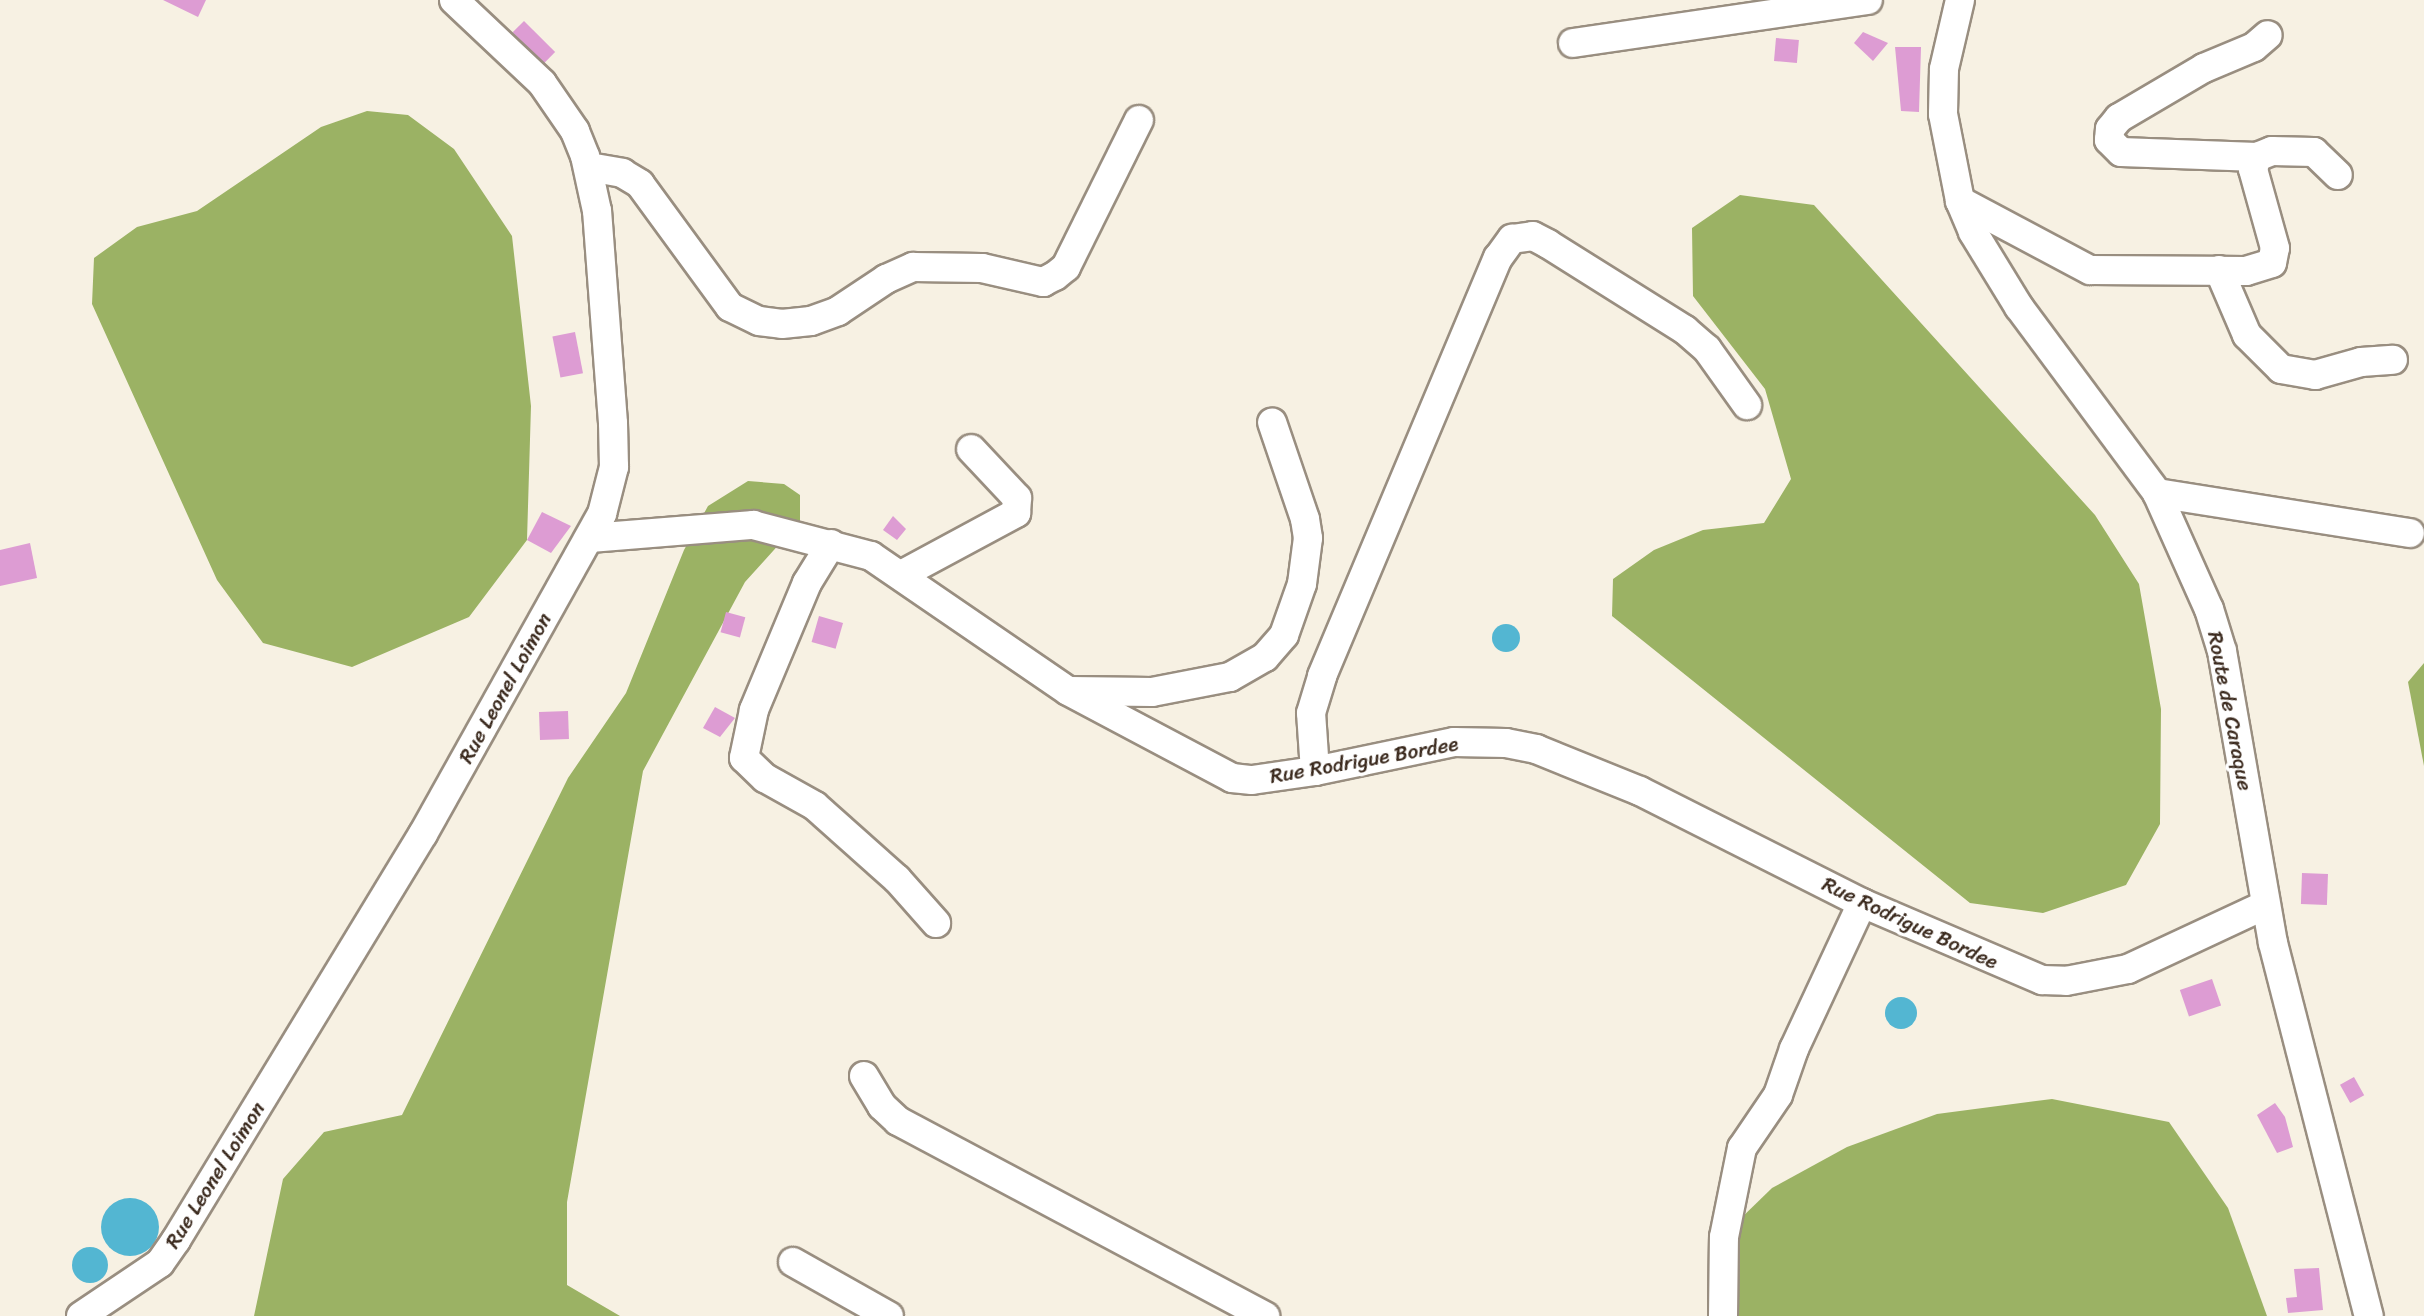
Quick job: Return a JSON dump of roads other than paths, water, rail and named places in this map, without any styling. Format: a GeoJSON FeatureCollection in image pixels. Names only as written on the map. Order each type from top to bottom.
{"type":"FeatureCollection","features":[{"type":"Feature","properties":{"kind":"street","name":"Rue Leonel Loimon"},"geometry":{"type":"LineString","coordinates":[[81,1316],[160,1263],[176,1240],[423,834],[602,514],[614,467],[597,211],[589,167],[575,131],[542,83],[454,0]]}},
{"type":"Feature","properties":{"kind":"street"},"geometry":{"type":"LineString","coordinates":[[1573,43],[1868,0]]}},
{"type":"Feature","properties":{"kind":"street","name":"Route de Caraque"},"geometry":{"type":"LineString","coordinates":[[1960,0],[1944,69],[1942,114],[1960,201],[1973,232],[2019,307],[2157,493],[2193,566],[2222,651],[2265,905],[2369,1316]]}},
{"type":"Feature","properties":{"kind":"street"},"geometry":{"type":"LineString","coordinates":[[2268,35],[2254,47],[2204,68],[2119,118],[2109,129],[2109,140],[2121,152],[2257,157],[2273,151],[2314,152],[2338,175]]}},
{"type":"Feature","properties":{"kind":"street"},"geometry":{"type":"LineString","coordinates":[[589,167],[622,173],[640,184],[730,307],[759,321],[782,324],[811,321],[838,311],[886,279],[913,267],[982,268],[1043,282],[1055,276],[1066,267],[1139,120]]}},
{"type":"Feature","properties":{"kind":"street"},"geometry":{"type":"LineString","coordinates":[[1960,201],[2090,270],[2263,269],[2272,263],[2275,248],[2253,169],[2257,157]]}},
{"type":"Feature","properties":{"kind":"street"},"geometry":{"type":"LineString","coordinates":[[1315,771],[1311,713],[1322,676],[1498,258],[1512,239],[1534,236],[1685,330],[1707,349],[1747,405]]}},
{"type":"Feature","properties":{"kind":"street"},"geometry":{"type":"LineString","coordinates":[[2219,270],[2247,335],[2281,369],[2315,375],[2361,362],[2393,360]]}},
{"type":"Feature","properties":{"kind":"street"},"geometry":{"type":"LineString","coordinates":[[1068,691],[1152,692],[1230,677],[1265,657],[1284,635],[1302,584],[1308,538],[1302,507],[1272,422]]}},
{"type":"Feature","properties":{"kind":"street"},"geometry":{"type":"LineString","coordinates":[[901,575],[1016,513],[1017,498],[971,449]]}},
{"type":"Feature","properties":{"kind":"street"},"geometry":{"type":"LineString","coordinates":[[2157,493],[2410,533]]}},
{"type":"Feature","properties":{"kind":"street","name":"Rue Rodrigue Bordee"},"geometry":{"type":"LineString","coordinates":[[590,538],[736,524],[831,544],[871,556],[1068,691],[1232,778],[1252,780],[1315,771],[1454,741],[1526,747],[1640,791],[1863,903],[2005,967],[2042,980],[2066,981],[2128,969],[2265,905]]}},
{"type":"Feature","properties":{"kind":"street"},"geometry":{"type":"LineString","coordinates":[[831,544],[807,583],[754,710],[744,758],[765,778],[815,806],[897,879],[936,922]]}},
{"type":"Feature","properties":{"kind":"street"},"geometry":{"type":"LineString","coordinates":[[1723,1316],[1724,1237],[1742,1148],[1778,1095],[1794,1049],[1863,903]]}},
{"type":"Feature","properties":{"kind":"street"},"geometry":{"type":"LineString","coordinates":[[864,1076],[882,1106],[898,1121],[1265,1316]]}},
{"type":"Feature","properties":{"kind":"street"},"geometry":{"type":"LineString","coordinates":[[793,1262],[889,1316]]}},
{"type":"Feature","properties":{"kind":"water"},"geometry":{"type":"Polygon","coordinates":[[[1506,624],[1516,628],[1520,638],[1516,648],[1506,652],[1496,648],[1492,638],[1496,628],[1506,624]]]}},
{"type":"Feature","properties":{"kind":"water"},"geometry":{"type":"Polygon","coordinates":[[[1901,997],[1913,1001],[1917,1013],[1913,1025],[1901,1029],[1889,1025],[1885,1013],[1889,1001],[1901,997]]]}},
{"type":"Feature","properties":{"kind":"water"},"geometry":{"type":"Polygon","coordinates":[[[130,1198],[141,1200],[154,1211],[159,1227],[157,1238],[146,1251],[130,1256],[119,1254],[106,1243],[101,1227],[103,1216],[114,1203],[130,1198]]]}},
{"type":"Feature","properties":{"kind":"water"},"geometry":{"type":"Polygon","coordinates":[[[90,1247],[103,1252],[108,1265],[103,1278],[90,1283],[77,1278],[72,1265],[77,1252],[90,1247]]]}}]}
